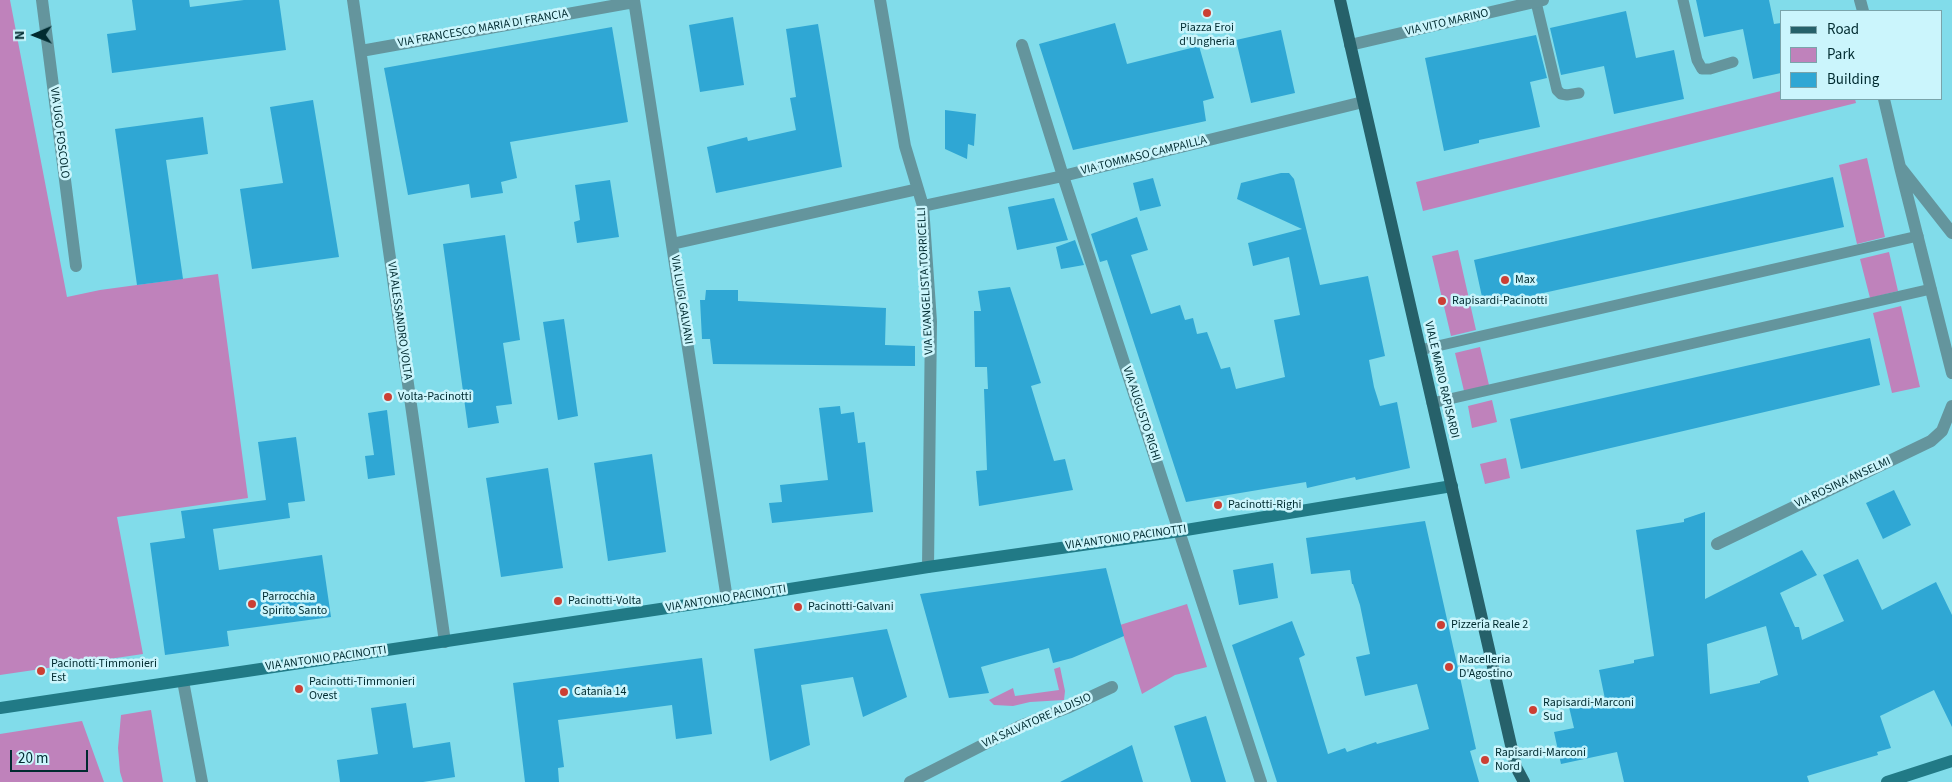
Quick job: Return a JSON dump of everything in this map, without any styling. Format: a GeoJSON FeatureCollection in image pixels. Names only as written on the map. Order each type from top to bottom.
{"type":"FeatureCollection","features":[{"type":"Feature","properties":{"kind":"main road","name":"VIALE MARIO RAPISARDI"},"geometry":{"type":"LineString","coordinates":[[1340,0],[1516,767]]}},
{"type":"Feature","properties":{"kind":"main road","name":"VIA ANTONIO PACINOTTI"},"geometry":{"type":"LineString","coordinates":[[0,708],[727,600],[928,567],[1180,531],[1452,486]]}},
{"type":"Feature","properties":{"kind":"main road"},"geometry":{"type":"LineString","coordinates":[[1887,782],[1952,761]]}},
{"type":"Feature","properties":{"kind":"main road"},"geometry":{"type":"LineString","coordinates":[[1514,782],[1516,767]]}},
{"type":"Feature","properties":{"kind":"main road"},"geometry":{"type":"LineString","coordinates":[[1516,767],[1524,782]]}},
{"type":"Feature","properties":{"kind":"street","name":"VIA UGO FOSCOLO"},"geometry":{"type":"LineString","coordinates":[[42,0],[76,266]]}},
{"type":"Feature","properties":{"kind":"street","name":"VIA ALESSANDRO VOLTA"},"geometry":{"type":"LineString","coordinates":[[353,0],[445,642]]}},
{"type":"Feature","properties":{"kind":"street","name":"VIA EVANGELISTA TORRICELLI"},"geometry":{"type":"LineString","coordinates":[[880,0],[905,146],[923,206],[930,322],[928,567]]}},
{"type":"Feature","properties":{"kind":"street","name":"VIA FRANCESCO MARIA DI FRANCIA"},"geometry":{"type":"LineString","coordinates":[[361,51],[634,1]]}},
{"type":"Feature","properties":{"kind":"street","name":"VIA LUIGI GALVANI"},"geometry":{"type":"LineString","coordinates":[[634,1],[727,600]]}},
{"type":"Feature","properties":{"kind":"street","name":"VIA VITO MARINO"},"geometry":{"type":"LineString","coordinates":[[1350,45],[1540,1]]}},
{"type":"Feature","properties":{"kind":"street","name":"VIA AUGUSTO RIGHI"},"geometry":{"type":"LineString","coordinates":[[1022,45],[1261,782]]}},
{"type":"Feature","properties":{"kind":"street"},"geometry":{"type":"LineString","coordinates":[[1884,100],[1952,373]]}},
{"type":"Feature","properties":{"kind":"street","name":"VIA TOMMASO CAMPAILLA"},"geometry":{"type":"LineString","coordinates":[[923,206],[1063,176],[1363,102]]}},
{"type":"Feature","properties":{"kind":"street"},"geometry":{"type":"LineString","coordinates":[[1900,167],[1952,233]]}},
{"type":"Feature","properties":{"kind":"street"},"geometry":{"type":"LineString","coordinates":[[672,244],[918,189]]}},
{"type":"Feature","properties":{"kind":"street","name":"VIA ROSINA ANSELMI"},"geometry":{"type":"LineString","coordinates":[[1717,544],[1932,441],[1942,431],[1952,406]]}},
{"type":"Feature","properties":{"kind":"street"},"geometry":{"type":"LineString","coordinates":[[183,681],[202,782]]}},
{"type":"Feature","properties":{"kind":"street","name":"VIA SALVATORE ALDISIO"},"geometry":{"type":"LineString","coordinates":[[912,781],[1020,726],[1067,708],[1112,687]]}},
{"type":"Feature","properties":{"kind":"lane"},"geometry":{"type":"LineString","coordinates":[[1683,0],[1697,60],[1702,68],[1710,69],[1733,62]]}},
{"type":"Feature","properties":{"kind":"lane"},"geometry":{"type":"LineString","coordinates":[[1540,1],[1557,90],[1560,94],[1568,96],[1578,93]]}},
{"type":"Feature","properties":{"kind":"lane"},"geometry":{"type":"LineString","coordinates":[[1420,350],[1918,236]]}},
{"type":"Feature","properties":{"kind":"lane"},"geometry":{"type":"LineString","coordinates":[[1432,403],[1930,289]]}},
{"type":"Feature","properties":{"kind":"green space"},"geometry":{"type":"Polygon","coordinates":[[[0,0],[10,0],[67,297],[100,290],[218,274],[248,498],[117,517],[143,654],[0,675],[0,0]]]}},
{"type":"Feature","properties":{"kind":"green space"},"geometry":{"type":"Polygon","coordinates":[[[1780,91],[1780,100],[1855,100],[1856,103],[1423,211],[1416,182],[1780,91]]]}},
{"type":"Feature","properties":{"kind":"green space"},"geometry":{"type":"Polygon","coordinates":[[[1867,158],[1885,237],[1857,244],[1839,165],[1867,158]]]}},
{"type":"Feature","properties":{"kind":"green space"},"geometry":{"type":"Polygon","coordinates":[[[1458,250],[1476,330],[1451,336],[1432,256],[1458,250]]]}},
{"type":"Feature","properties":{"kind":"green space"},"geometry":{"type":"Polygon","coordinates":[[[1889,252],[1898,291],[1870,298],[1860,259],[1889,252]]]}},
{"type":"Feature","properties":{"kind":"green space"},"geometry":{"type":"Polygon","coordinates":[[[1901,306],[1920,387],[1892,393],[1873,313],[1901,306]]]}},
{"type":"Feature","properties":{"kind":"green space"},"geometry":{"type":"Polygon","coordinates":[[[1480,347],[1489,385],[1464,391],[1455,353],[1480,347]]]}},
{"type":"Feature","properties":{"kind":"green space"},"geometry":{"type":"Polygon","coordinates":[[[1492,400],[1497,422],[1472,428],[1468,406],[1492,400]]]}},
{"type":"Feature","properties":{"kind":"green space"},"geometry":{"type":"Polygon","coordinates":[[[1506,458],[1510,478],[1485,484],[1480,464],[1506,458]]]}},
{"type":"Feature","properties":{"kind":"green space"},"geometry":{"type":"Polygon","coordinates":[[[1187,604],[1207,667],[1175,675],[1142,694],[1120,625],[1187,604]]]}},
{"type":"Feature","properties":{"kind":"green space"},"geometry":{"type":"Polygon","coordinates":[[[1060,667],[1065,691],[1064,700],[1030,702],[1013,706],[994,705],[989,700],[1013,688],[1015,696],[1059,690],[1054,669],[1060,667]]]}},
{"type":"Feature","properties":{"kind":"green space"},"geometry":{"type":"Polygon","coordinates":[[[151,710],[163,782],[123,782],[120,772],[118,748],[121,715],[151,710]]]}},
{"type":"Feature","properties":{"kind":"green space"},"geometry":{"type":"Polygon","coordinates":[[[82,721],[104,782],[0,782],[0,734],[82,721]]]}},
{"type":"Feature","properties":{"kind":"building"},"geometry":{"type":"Polygon","coordinates":[[[132,0],[189,0],[190,7],[244,0],[279,0],[286,50],[112,73],[107,34],[136,30],[132,0]]]}},
{"type":"Feature","properties":{"kind":"building"},"geometry":{"type":"Polygon","coordinates":[[[1696,0],[1769,0],[1774,24],[1780,23],[1780,73],[1753,79],[1743,29],[1704,37],[1696,0]]]}},
{"type":"Feature","properties":{"kind":"building"},"geometry":{"type":"Polygon","coordinates":[[[1626,11],[1636,58],[1674,50],[1684,99],[1614,114],[1604,66],[1561,75],[1550,28],[1626,11]]]}},
{"type":"Feature","properties":{"kind":"building"},"geometry":{"type":"Polygon","coordinates":[[[733,17],[744,85],[700,92],[689,25],[733,17]]]}},
{"type":"Feature","properties":{"kind":"building"},"geometry":{"type":"Polygon","coordinates":[[[1115,23],[1127,64],[1199,46],[1214,98],[1203,101],[1206,121],[1073,150],[1039,44],[1115,23]]]}},
{"type":"Feature","properties":{"kind":"building"},"geometry":{"type":"Polygon","coordinates":[[[818,24],[842,167],[716,193],[707,147],[747,137],[748,141],[796,130],[790,98],[796,97],[786,29],[818,24]]]}},
{"type":"Feature","properties":{"kind":"building"},"geometry":{"type":"Polygon","coordinates":[[[612,27],[628,122],[510,142],[517,178],[501,182],[503,193],[471,198],[469,184],[408,195],[384,68],[612,27]]]}},
{"type":"Feature","properties":{"kind":"building"},"geometry":{"type":"Polygon","coordinates":[[[1281,30],[1295,93],[1251,103],[1236,40],[1281,30]]]}},
{"type":"Feature","properties":{"kind":"building"},"geometry":{"type":"Polygon","coordinates":[[[1536,35],[1547,78],[1530,82],[1540,127],[1479,140],[1479,143],[1444,151],[1425,58],[1536,35]]]}},
{"type":"Feature","properties":{"kind":"building"},"geometry":{"type":"Polygon","coordinates":[[[313,100],[339,257],[252,269],[240,189],[283,183],[270,107],[313,100]]]}},
{"type":"Feature","properties":{"kind":"building"},"geometry":{"type":"Polygon","coordinates":[[[945,110],[976,114],[974,146],[968,144],[967,159],[945,149],[945,110]]]}},
{"type":"Feature","properties":{"kind":"building"},"geometry":{"type":"Polygon","coordinates":[[[203,117],[208,154],[166,160],[183,279],[137,285],[115,129],[203,117]]]}},
{"type":"Feature","properties":{"kind":"building"},"geometry":{"type":"Polygon","coordinates":[[[1281,173],[1289,173],[1294,179],[1320,285],[1368,276],[1385,356],[1369,360],[1374,387],[1380,406],[1397,402],[1410,468],[1356,480],[1355,477],[1307,488],[1306,482],[1186,502],[1107,260],[1100,262],[1091,234],[1137,217],[1148,250],[1131,255],[1151,314],[1180,305],[1185,320],[1193,318],[1197,334],[1207,332],[1221,369],[1230,367],[1236,389],[1285,377],[1274,320],[1300,315],[1289,257],[1253,266],[1248,243],[1302,229],[1237,199],[1241,183],[1281,173]]]}},
{"type":"Feature","properties":{"kind":"building"},"geometry":{"type":"Polygon","coordinates":[[[1833,177],[1844,227],[1484,306],[1474,260],[1833,177]]]}},
{"type":"Feature","properties":{"kind":"building"},"geometry":{"type":"Polygon","coordinates":[[[1153,178],[1161,206],[1140,211],[1133,183],[1153,178]]]}},
{"type":"Feature","properties":{"kind":"building"},"geometry":{"type":"Polygon","coordinates":[[[610,180],[619,237],[577,243],[574,222],[580,220],[575,185],[610,180]]]}},
{"type":"Feature","properties":{"kind":"building"},"geometry":{"type":"Polygon","coordinates":[[[1054,198],[1068,240],[1017,250],[1008,207],[1054,198]]]}},
{"type":"Feature","properties":{"kind":"building"},"geometry":{"type":"Polygon","coordinates":[[[505,235],[520,340],[503,343],[512,404],[496,406],[499,423],[468,428],[443,244],[505,235]]]}},
{"type":"Feature","properties":{"kind":"building"},"geometry":{"type":"Polygon","coordinates":[[[1075,240],[1084,265],[1061,269],[1056,247],[1075,240]]]}},
{"type":"Feature","properties":{"kind":"building"},"geometry":{"type":"Polygon","coordinates":[[[1010,287],[1041,383],[1031,386],[1054,461],[1065,459],[1073,490],[979,506],[976,471],[987,470],[984,389],[988,389],[987,367],[975,367],[974,311],[981,311],[978,291],[1010,287]]]}},
{"type":"Feature","properties":{"kind":"building"},"geometry":{"type":"Polygon","coordinates":[[[706,290],[738,290],[738,301],[886,308],[885,345],[915,346],[915,366],[713,364],[710,339],[702,339],[700,300],[705,300],[706,290]]]}},
{"type":"Feature","properties":{"kind":"building"},"geometry":{"type":"Polygon","coordinates":[[[564,319],[578,416],[558,420],[543,322],[564,319]]]}},
{"type":"Feature","properties":{"kind":"building"},"geometry":{"type":"Polygon","coordinates":[[[1870,338],[1880,385],[1521,469],[1510,419],[1870,338]]]}},
{"type":"Feature","properties":{"kind":"building"},"geometry":{"type":"Polygon","coordinates":[[[840,406],[841,414],[854,412],[858,443],[865,442],[873,512],[772,523],[769,503],[782,502],[780,485],[828,480],[819,408],[840,406]]]}},
{"type":"Feature","properties":{"kind":"building"},"geometry":{"type":"Polygon","coordinates":[[[387,410],[395,475],[368,479],[365,456],[374,455],[368,413],[387,410]]]}},
{"type":"Feature","properties":{"kind":"building"},"geometry":{"type":"Polygon","coordinates":[[[296,437],[305,501],[288,503],[290,518],[213,529],[219,570],[322,555],[331,617],[227,631],[229,646],[165,655],[150,543],[185,538],[181,511],[266,500],[258,442],[296,437]]]}},
{"type":"Feature","properties":{"kind":"building"},"geometry":{"type":"Polygon","coordinates":[[[652,454],[666,552],[608,561],[594,463],[652,454]]]}},
{"type":"Feature","properties":{"kind":"building"},"geometry":{"type":"Polygon","coordinates":[[[548,468],[563,568],[501,577],[486,478],[548,468]]]}},
{"type":"Feature","properties":{"kind":"building"},"geometry":{"type":"Polygon","coordinates":[[[1894,490],[1911,525],[1883,539],[1866,503],[1894,490]]]}},
{"type":"Feature","properties":{"kind":"building"},"geometry":{"type":"Polygon","coordinates":[[[1705,512],[1705,599],[1802,550],[1817,575],[1780,593],[1795,627],[1799,627],[1802,640],[1844,621],[1823,575],[1858,559],[1882,610],[1936,582],[1952,615],[1952,727],[1934,690],[1880,716],[1891,748],[1877,752],[1878,755],[1807,776],[1809,782],[1624,782],[1617,752],[1561,764],[1554,732],[1574,728],[1569,707],[1605,699],[1599,670],[1634,663],[1634,660],[1654,656],[1636,530],[1684,522],[1684,519],[1705,512]],[[1766,626],[1707,644],[1710,694],[1760,683],[1760,681],[1778,675],[1766,626]]]}},
{"type":"Feature","properties":{"kind":"building"},"geometry":{"type":"Polygon","coordinates":[[[1425,521],[1476,749],[1470,751],[1479,782],[1277,782],[1232,645],[1292,621],[1305,655],[1299,658],[1328,754],[1345,748],[1347,752],[1376,742],[1377,744],[1429,729],[1417,684],[1365,696],[1356,657],[1370,654],[1360,605],[1352,584],[1350,570],[1311,574],[1306,538],[1425,521]]]}},
{"type":"Feature","properties":{"kind":"building"},"geometry":{"type":"Polygon","coordinates":[[[1273,563],[1278,598],[1239,605],[1233,570],[1273,563]]]}},
{"type":"Feature","properties":{"kind":"building"},"geometry":{"type":"Polygon","coordinates":[[[1106,568],[1124,636],[1072,658],[1053,663],[1049,648],[981,667],[989,693],[949,698],[920,594],[1106,568]]]}},
{"type":"Feature","properties":{"kind":"building"},"geometry":{"type":"Polygon","coordinates":[[[887,629],[907,697],[863,717],[853,677],[801,685],[810,745],[770,761],[754,649],[887,629]]]}},
{"type":"Feature","properties":{"kind":"building"},"geometry":{"type":"Polygon","coordinates":[[[702,658],[712,734],[676,739],[672,705],[558,720],[564,767],[558,768],[559,782],[525,782],[513,683],[702,658]]]}},
{"type":"Feature","properties":{"kind":"building"},"geometry":{"type":"Polygon","coordinates":[[[406,703],[413,748],[450,742],[455,777],[423,782],[340,782],[337,760],[378,754],[371,708],[406,703]]]}},
{"type":"Feature","properties":{"kind":"building"},"geometry":{"type":"Polygon","coordinates":[[[1206,716],[1226,782],[1191,782],[1174,726],[1206,716]]]}},
{"type":"Feature","properties":{"kind":"building"},"geometry":{"type":"Polygon","coordinates":[[[1132,745],[1143,782],[1060,782],[1095,764],[1132,745]]]}},
{"type":"Feature","properties":{"kind":"place","name":"Piazza Eroi d'Ungheria"},"geometry":{"type":"Point","coordinates":[1207,13]}},
{"type":"Feature","properties":{"kind":"place","name":"Max"},"geometry":{"type":"Point","coordinates":[1505,280]}},
{"type":"Feature","properties":{"kind":"place","name":"Rapisardi-Pacinotti"},"geometry":{"type":"Point","coordinates":[1442,301]}},
{"type":"Feature","properties":{"kind":"place","name":"Volta-Pacinotti"},"geometry":{"type":"Point","coordinates":[388,397]}},
{"type":"Feature","properties":{"kind":"place","name":"Pacinotti-Righi"},"geometry":{"type":"Point","coordinates":[1218,505]}},
{"type":"Feature","properties":{"kind":"place","name":"Pacinotti-Volta"},"geometry":{"type":"Point","coordinates":[558,601]}},
{"type":"Feature","properties":{"kind":"place","name":"Parrocchia Spirito Santo"},"geometry":{"type":"Point","coordinates":[252,604]}},
{"type":"Feature","properties":{"kind":"place","name":"Pacinotti-Galvani"},"geometry":{"type":"Point","coordinates":[798,607]}},
{"type":"Feature","properties":{"kind":"place","name":"Pizzeria Reale 2"},"geometry":{"type":"Point","coordinates":[1441,625]}},
{"type":"Feature","properties":{"kind":"place","name":"Macelleria D'Agostino"},"geometry":{"type":"Point","coordinates":[1449,667]}},
{"type":"Feature","properties":{"kind":"place","name":"Pacinotti-Timmonieri Est"},"geometry":{"type":"Point","coordinates":[41,671]}},
{"type":"Feature","properties":{"kind":"place","name":"Pacinotti-Timmonieri Ovest"},"geometry":{"type":"Point","coordinates":[299,689]}},
{"type":"Feature","properties":{"kind":"place","name":"Catania 14"},"geometry":{"type":"Point","coordinates":[564,692]}},
{"type":"Feature","properties":{"kind":"place","name":"Rapisardi-Marconi Sud"},"geometry":{"type":"Point","coordinates":[1533,710]}},
{"type":"Feature","properties":{"kind":"place","name":"Rapisardi-Marconi Nord"},"geometry":{"type":"Point","coordinates":[1485,760]}}]}
